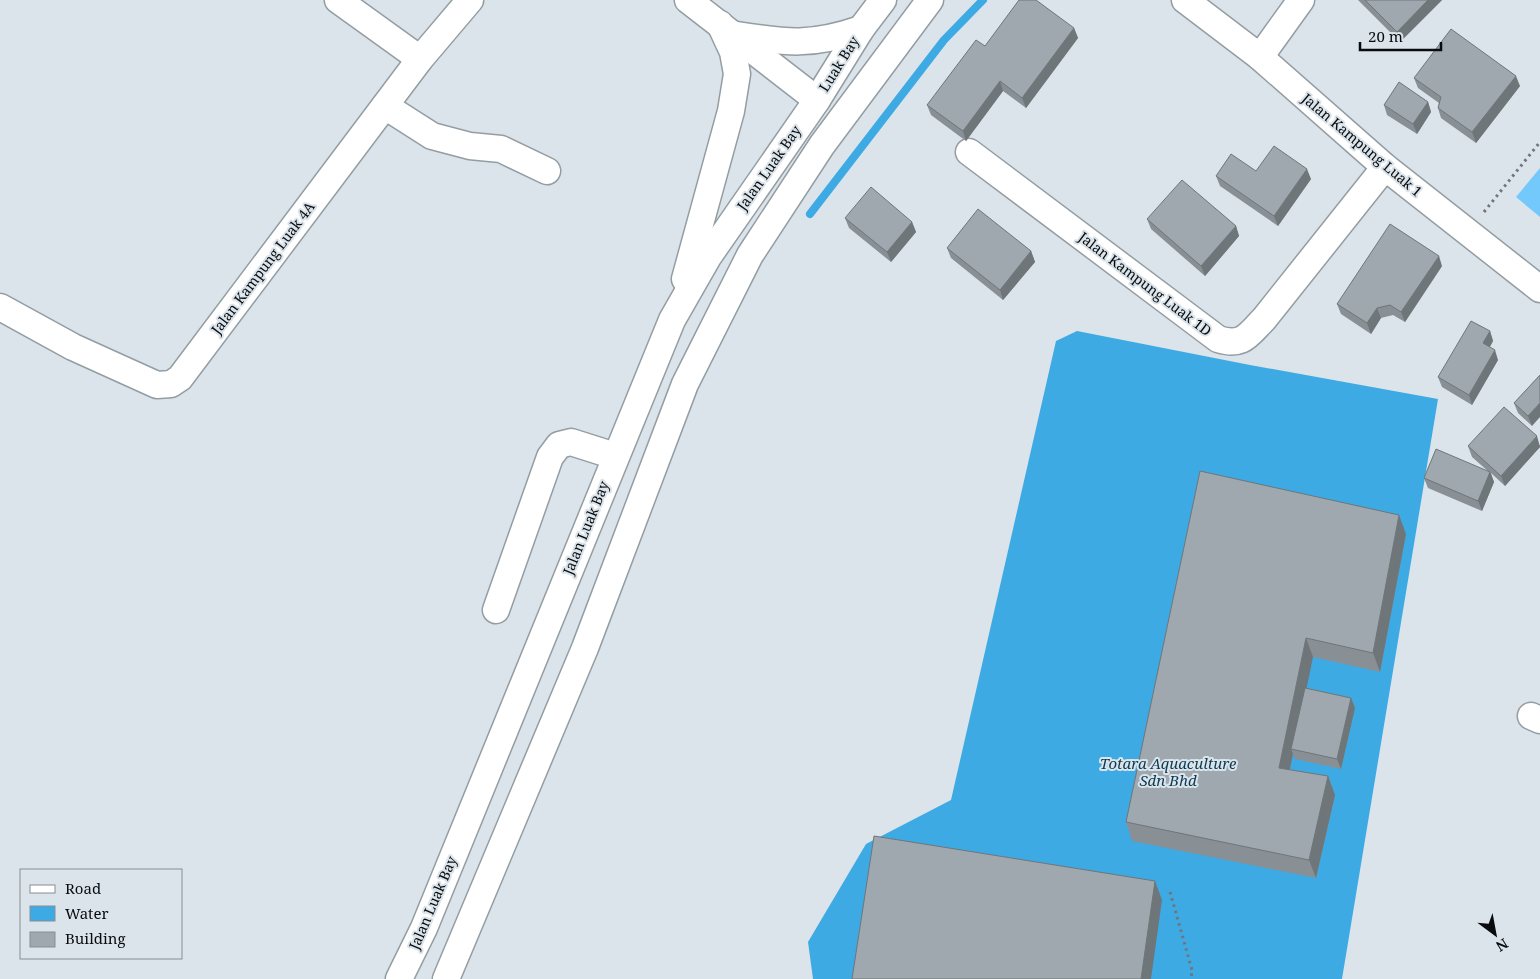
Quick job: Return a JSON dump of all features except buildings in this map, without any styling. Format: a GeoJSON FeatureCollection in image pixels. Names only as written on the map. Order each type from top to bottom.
{"type":"FeatureCollection","features":[{"type":"Feature","properties":{"kind":"street"},"geometry":{"type":"LineString","coordinates":[[338,0],[420,59]]}},
{"type":"Feature","properties":{"kind":"street","name":"Jalan Kampung Luak 4A"},"geometry":{"type":"LineString","coordinates":[[0,307],[90,354],[158,385],[171,384],[180,378],[420,59],[470,0]]}},
{"type":"Feature","properties":{"kind":"street"},"geometry":{"type":"LineString","coordinates":[[688,0],[817,100],[822,122],[822,145]]}},
{"type":"Feature","properties":{"kind":"street"},"geometry":{"type":"LineString","coordinates":[[727,29],[786,43],[812,42],[835,38],[862,29],[883,0]]}},
{"type":"Feature","properties":{"kind":"street"},"geometry":{"type":"LineString","coordinates":[[446,979],[585,648],[685,384],[750,255],[822,145],[930,0]]}},
{"type":"Feature","properties":{"kind":"street","name":"Jalan Kampung Luak 1"},"geometry":{"type":"LineString","coordinates":[[1185,0],[1260,58],[1384,167],[1540,288]]}},
{"type":"Feature","properties":{"kind":"street"},"geometry":{"type":"LineString","coordinates":[[1260,58],[1302,0]]}},
{"type":"Feature","properties":{"kind":"street"},"geometry":{"type":"LineString","coordinates":[[672,320],[687,273],[731,111],[737,74],[727,29]]}},
{"type":"Feature","properties":{"kind":"street","name":"Luak Bay"},"geometry":{"type":"LineString","coordinates":[[817,100],[862,29]]}},
{"type":"Feature","properties":{"kind":"street"},"geometry":{"type":"LineString","coordinates":[[817,100],[858,96]]}},
{"type":"Feature","properties":{"kind":"street","name":"Jalan Luak Bay"},"geometry":{"type":"LineString","coordinates":[[399,979],[424,928],[672,320],[708,257],[817,100]]}},
{"type":"Feature","properties":{"kind":"street"},"geometry":{"type":"LineString","coordinates":[[385,106],[432,136],[470,146],[501,149],[547,171]]}},
{"type":"Feature","properties":{"kind":"street","name":"Jalan Kampung Luak 1D"},"geometry":{"type":"LineString","coordinates":[[969,152],[1218,339],[1231,343],[1245,339],[1264,319],[1384,167]]}},
{"type":"Feature","properties":{"kind":"street"},"geometry":{"type":"LineString","coordinates":[[496,610],[550,457],[559,445],[570,442],[615,456]]}},
{"type":"Feature","properties":{"kind":"path"},"geometry":{"type":"LineString","coordinates":[[1467,232],[1540,142]]}},
{"type":"Feature","properties":{"kind":"path"},"geometry":{"type":"LineString","coordinates":[[1170,892],[1192,970],[1191,979]]}},
{"type":"Feature","properties":{"kind":"shaded area"},"geometry":{"type":"Polygon","coordinates":[[[1540,168],[1540,217],[1516,197],[1540,168]]]}},
{"type":"Feature","properties":{"kind":"water","name":"Totara Aquaculture Sdn Bhd"},"geometry":{"type":"Polygon","coordinates":[[[1077,331],[1438,399],[1342,979],[813,979],[808,942],[866,844],[951,800],[1056,341],[1077,331]]]}},
{"type":"Feature","properties":{"kind":"waterway"},"geometry":{"type":"LineString","coordinates":[[810,214],[944,40],[983,0]]}}]}
